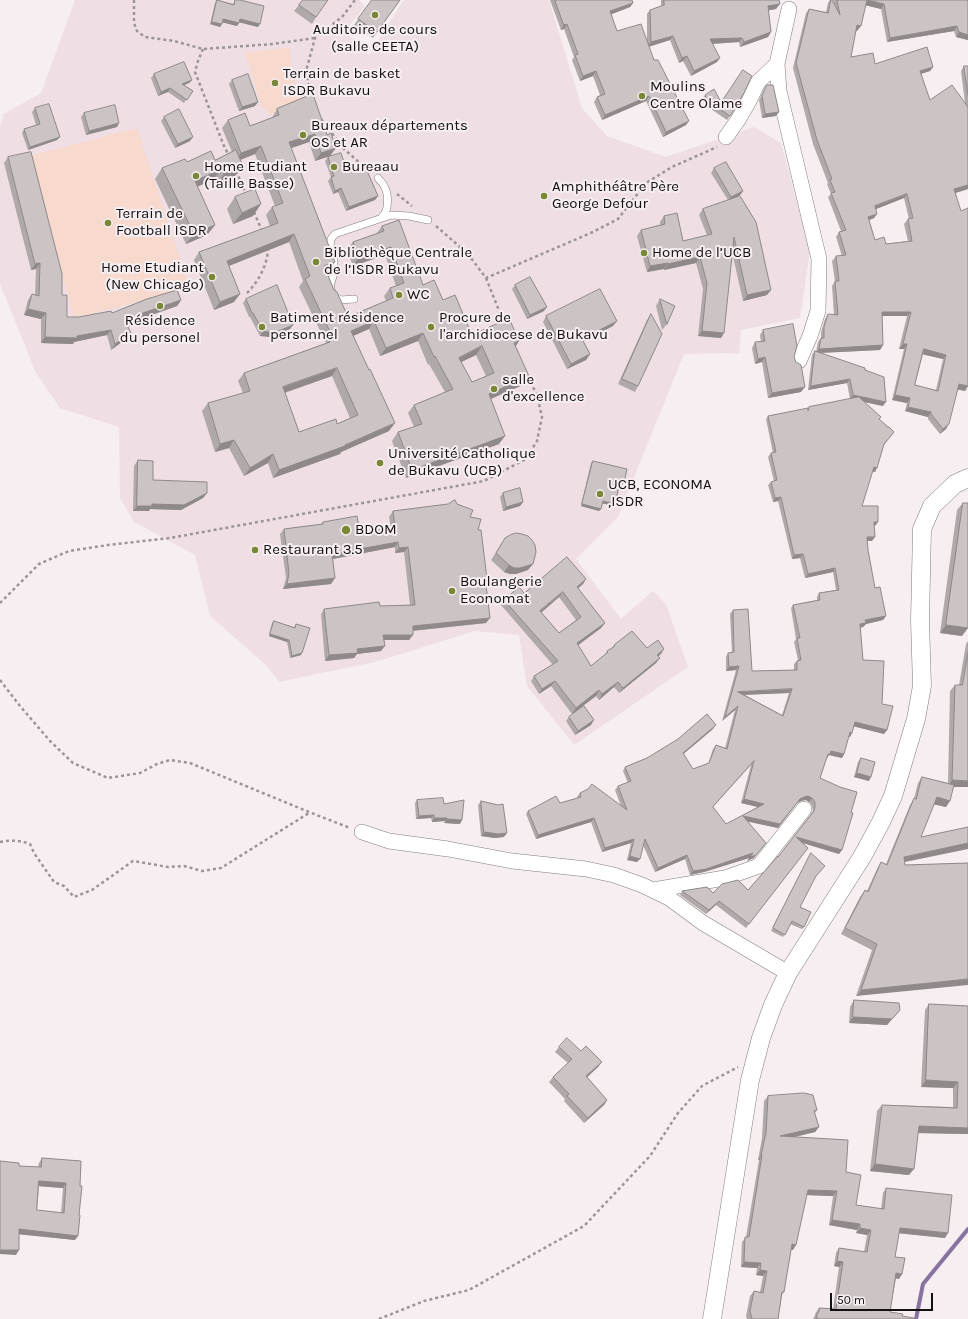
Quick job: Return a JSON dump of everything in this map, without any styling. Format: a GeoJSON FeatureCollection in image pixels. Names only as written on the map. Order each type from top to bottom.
{"type":"FeatureCollection","features":[{"type":"Feature","properties":{"kind":"street"},"geometry":{"type":"LineString","coordinates":[[790,3],[777,64],[779,91],[819,259],[818,311],[800,361]]}},
{"type":"Feature","properties":{"kind":"street"},"geometry":{"type":"LineString","coordinates":[[726,137],[750,101],[758,82],[777,64]]}},
{"type":"Feature","properties":{"kind":"street"},"geometry":{"type":"LineString","coordinates":[[712,1319],[750,1080],[760,1038],[788,973],[862,857],[893,796],[916,719],[922,686],[920,621],[922,529],[932,506],[955,484],[968,478]]}},
{"type":"Feature","properties":{"kind":"street"},"geometry":{"type":"LineString","coordinates":[[652,890],[725,878],[760,866],[804,809]]}},
{"type":"Feature","properties":{"kind":"street"},"geometry":{"type":"LineString","coordinates":[[362,832],[389,841],[448,849],[512,861],[586,869],[614,875],[642,885],[669,898],[703,922],[788,973]]}},
{"type":"Feature","properties":{"kind":"lane"},"geometry":{"type":"LineString","coordinates":[[378,178],[386,190],[388,208],[385,215],[381,218]]}},
{"type":"Feature","properties":{"kind":"lane"},"geometry":{"type":"LineString","coordinates":[[354,299],[341,300],[333,296],[330,286],[334,273],[334,265],[333,254],[330,246],[331,240],[335,234],[391,215],[409,216],[428,220]]}},
{"type":"Feature","properties":{"kind":"path"},"geometry":{"type":"LineString","coordinates":[[134,0],[134,23],[137,31],[145,37],[174,41],[203,48],[273,44],[315,38],[342,17],[355,0]]}},
{"type":"Feature","properties":{"kind":"path"},"geometry":{"type":"LineString","coordinates":[[314,104],[311,98],[306,71],[315,38]]}},
{"type":"Feature","properties":{"kind":"path"},"geometry":{"type":"LineString","coordinates":[[203,48],[195,72],[230,160]]}},
{"type":"Feature","properties":{"kind":"path"},"geometry":{"type":"LineString","coordinates":[[320,116],[322,122],[344,149],[468,254],[486,278],[507,329]]}},
{"type":"Feature","properties":{"kind":"path"},"geometry":{"type":"LineString","coordinates":[[486,278],[593,232],[618,219],[646,183],[672,166],[716,148],[726,137]]}},
{"type":"Feature","properties":{"kind":"path"},"geometry":{"type":"LineString","coordinates":[[234,166],[249,200]]}},
{"type":"Feature","properties":{"kind":"path"},"geometry":{"type":"LineString","coordinates":[[252,207],[263,234]]}},
{"type":"Feature","properties":{"kind":"path"},"geometry":{"type":"LineString","coordinates":[[247,293],[256,284],[264,268],[268,248],[266,241]]}},
{"type":"Feature","properties":{"kind":"path"},"geometry":{"type":"LineString","coordinates":[[0,603],[39,564],[69,551],[170,538],[484,481],[526,459],[537,441],[542,417],[537,394],[525,369]]}},
{"type":"Feature","properties":{"kind":"path"},"geometry":{"type":"LineString","coordinates":[[0,680],[50,741],[73,763],[108,778],[140,773],[157,764],[170,760],[190,763],[362,832]]}},
{"type":"Feature","properties":{"kind":"path"},"geometry":{"type":"LineString","coordinates":[[0,842],[11,840],[30,844],[34,853],[54,882],[64,886],[74,897],[92,890],[133,861],[168,867],[184,866],[202,871],[221,868],[309,812]]}},
{"type":"Feature","properties":{"kind":"path"},"geometry":{"type":"LineString","coordinates":[[380,1319],[424,1301],[469,1290],[584,1226],[650,1156],[678,1113],[702,1086],[756,1058]]}},
{"type":"Feature","properties":{"kind":"shaded area"},"geometry":{"type":"Polygon","coordinates":[[[75,0],[359,0],[365,6],[345,31],[369,55],[405,0],[549,0],[582,108],[607,136],[666,157],[754,127],[781,143],[810,251],[800,318],[741,330],[739,354],[684,354],[618,517],[576,559],[621,619],[653,591],[666,604],[688,667],[574,745],[527,686],[519,635],[475,631],[375,662],[279,682],[266,665],[210,616],[195,555],[134,522],[120,498],[119,427],[60,408],[36,373],[0,284],[0,127],[4,114],[41,93],[75,0]]]}},
{"type":"Feature","properties":{"kind":"shaded area","name":"Terrain de basket ISDR Bukavu"},"geometry":{"type":"Polygon","coordinates":[[[290,47],[291,65],[302,100],[270,115],[265,108],[262,108],[245,53],[290,47]]]}},
{"type":"Feature","properties":{"kind":"shaded area","name":"Terrain de Football ISDR"},"geometry":{"type":"Polygon","coordinates":[[[137,128],[190,289],[74,318],[29,156],[137,128]]]}},
{"type":"Feature","properties":{"kind":"building"},"geometry":{"type":"Polygon","coordinates":[[[217,0],[234,5],[235,0],[240,0],[264,6],[260,24],[240,19],[239,23],[223,19],[222,24],[212,22],[217,0]]]}},
{"type":"Feature","properties":{"kind":"building"},"geometry":{"type":"Polygon","coordinates":[[[303,0],[328,0],[316,17],[299,5],[303,0]]]}},
{"type":"Feature","properties":{"kind":"building","name":"Auditoire de cours (salle CEETA)"},"geometry":{"type":"Polygon","coordinates":[[[372,0],[400,0],[377,32],[358,19],[372,0]]]}},
{"type":"Feature","properties":{"kind":"building"},"geometry":{"type":"Polygon","coordinates":[[[555,0],[632,0],[633,3],[610,11],[617,31],[641,24],[654,60],[658,60],[689,121],[666,132],[649,96],[605,115],[597,97],[605,94],[596,71],[583,76],[575,55],[578,54],[567,24],[564,25],[555,0]]]}},
{"type":"Feature","properties":{"kind":"building"},"geometry":{"type":"Polygon","coordinates":[[[664,0],[779,0],[780,4],[768,6],[771,32],[744,42],[742,38],[710,39],[720,58],[694,71],[687,56],[682,58],[673,36],[651,42],[650,10],[664,5],[664,0]]]}},
{"type":"Feature","properties":{"kind":"building"},"geometry":{"type":"Polygon","coordinates":[[[831,0],[840,15],[837,0],[867,0],[861,26],[857,25],[851,57],[873,53],[875,64],[927,47],[933,67],[920,71],[930,100],[952,85],[968,107],[968,185],[954,189],[961,211],[968,208],[968,386],[959,384],[949,424],[943,429],[931,412],[908,407],[910,398],[895,395],[907,344],[903,344],[911,312],[882,312],[883,345],[819,349],[821,338],[824,338],[824,327],[828,314],[838,315],[835,281],[839,281],[836,256],[846,255],[839,232],[846,230],[831,193],[835,192],[830,180],[832,179],[817,140],[796,63],[809,9],[828,13],[831,0]],[[907,194],[875,206],[877,214],[868,217],[875,240],[884,237],[886,244],[912,241],[908,219],[913,218],[907,194]],[[924,349],[915,385],[938,391],[946,355],[924,349]]]}},
{"type":"Feature","properties":{"kind":"building"},"geometry":{"type":"Polygon","coordinates":[[[867,0],[968,0],[968,35],[959,32],[957,26],[890,38],[884,4],[867,0]]]}},
{"type":"Feature","properties":{"kind":"building"},"geometry":{"type":"Polygon","coordinates":[[[184,62],[192,80],[182,84],[193,91],[187,100],[170,88],[161,92],[154,74],[184,62]]]}},
{"type":"Feature","properties":{"kind":"building"},"geometry":{"type":"Polygon","coordinates":[[[964,66],[968,66],[968,95],[964,66]]]}},
{"type":"Feature","properties":{"kind":"building"},"geometry":{"type":"Polygon","coordinates":[[[743,70],[752,76],[730,116],[708,101],[705,95],[714,89],[721,102],[743,70]]]}},
{"type":"Feature","properties":{"kind":"building"},"geometry":{"type":"Polygon","coordinates":[[[248,74],[258,102],[242,107],[232,80],[248,74]]]}},
{"type":"Feature","properties":{"kind":"building"},"geometry":{"type":"Polygon","coordinates":[[[767,85],[773,85],[779,112],[765,114],[762,96],[767,85]]]}},
{"type":"Feature","properties":{"kind":"building"},"geometry":{"type":"Polygon","coordinates":[[[313,94],[327,135],[331,133],[336,148],[321,153],[315,134],[289,142],[335,262],[324,266],[348,317],[393,298],[390,288],[404,283],[391,247],[358,258],[353,242],[384,231],[382,226],[399,220],[423,285],[434,280],[443,300],[455,295],[472,335],[509,318],[519,341],[514,343],[529,376],[489,394],[505,436],[412,470],[398,432],[422,424],[414,405],[453,389],[435,356],[434,357],[423,333],[386,348],[374,321],[351,331],[395,423],[345,446],[279,470],[273,454],[250,468],[234,440],[220,444],[208,403],[250,391],[244,373],[330,342],[329,340],[333,338],[305,279],[310,276],[294,234],[227,261],[240,294],[220,302],[199,252],[278,223],[272,207],[283,203],[261,146],[241,153],[228,120],[245,113],[250,126],[279,115],[277,109],[313,94]],[[482,346],[459,358],[472,382],[494,373],[482,346]],[[337,368],[283,387],[299,432],[336,419],[337,424],[358,415],[337,368]]]}},
{"type":"Feature","properties":{"kind":"building"},"geometry":{"type":"Polygon","coordinates":[[[49,104],[60,137],[30,147],[24,129],[40,124],[35,108],[49,104]]]}},
{"type":"Feature","properties":{"kind":"building"},"geometry":{"type":"Polygon","coordinates":[[[115,105],[119,123],[89,131],[84,113],[115,105]]]}},
{"type":"Feature","properties":{"kind":"building"},"geometry":{"type":"Polygon","coordinates":[[[179,109],[193,137],[178,144],[164,117],[179,109]]]}},
{"type":"Feature","properties":{"kind":"building"},"geometry":{"type":"Polygon","coordinates":[[[236,150],[243,166],[224,174],[221,169],[195,181],[215,225],[194,234],[162,168],[185,159],[187,162],[211,151],[215,160],[236,150]]]}},
{"type":"Feature","properties":{"kind":"building"},"geometry":{"type":"Polygon","coordinates":[[[31,152],[62,274],[62,295],[67,295],[67,317],[79,317],[111,311],[112,313],[147,299],[177,290],[181,300],[137,315],[138,318],[126,323],[131,333],[115,344],[111,330],[77,336],[77,338],[45,337],[46,313],[28,309],[32,294],[39,296],[40,263],[35,264],[8,157],[31,152]]]}},
{"type":"Feature","properties":{"kind":"building"},"geometry":{"type":"Polygon","coordinates":[[[341,153],[347,171],[365,166],[378,196],[349,207],[341,188],[335,191],[331,177],[334,176],[328,157],[341,153]]]}},
{"type":"Feature","properties":{"kind":"building"},"geometry":{"type":"Polygon","coordinates":[[[726,162],[743,191],[731,197],[714,168],[726,162]]]}},
{"type":"Feature","properties":{"kind":"building"},"geometry":{"type":"Polygon","coordinates":[[[255,189],[261,204],[242,213],[235,197],[255,189]]]}},
{"type":"Feature","properties":{"kind":"building"},"geometry":{"type":"Polygon","coordinates":[[[740,196],[756,222],[771,290],[747,295],[734,237],[724,333],[702,331],[707,283],[700,257],[668,264],[650,266],[641,230],[665,224],[664,216],[677,213],[683,241],[712,234],[703,209],[740,196]]]}},
{"type":"Feature","properties":{"kind":"building"},"geometry":{"type":"Polygon","coordinates":[[[530,277],[547,307],[530,315],[515,285],[530,277]]]}},
{"type":"Feature","properties":{"kind":"building"},"geometry":{"type":"Polygon","coordinates":[[[277,285],[293,325],[274,333],[263,331],[252,313],[246,299],[277,285]]]}},
{"type":"Feature","properties":{"kind":"building"},"geometry":{"type":"Polygon","coordinates":[[[600,289],[617,321],[582,339],[590,354],[571,364],[546,316],[600,289]]]}},
{"type":"Feature","properties":{"kind":"building"},"geometry":{"type":"Polygon","coordinates":[[[660,299],[675,306],[667,324],[660,299]]]}},
{"type":"Feature","properties":{"kind":"building"},"geometry":{"type":"Polygon","coordinates":[[[651,314],[662,334],[638,386],[622,379],[651,314]]]}},
{"type":"Feature","properties":{"kind":"building"},"geometry":{"type":"Polygon","coordinates":[[[793,324],[797,346],[794,357],[796,362],[801,365],[805,387],[772,393],[765,357],[758,359],[755,342],[765,341],[763,330],[793,324]]]}},
{"type":"Feature","properties":{"kind":"building"},"geometry":{"type":"Polygon","coordinates":[[[815,351],[865,368],[865,370],[884,377],[886,402],[853,395],[850,379],[811,386],[815,351]]]}},
{"type":"Feature","properties":{"kind":"building"},"geometry":{"type":"Polygon","coordinates":[[[859,397],[881,417],[879,419],[887,427],[894,432],[884,444],[877,468],[874,467],[862,506],[878,506],[878,522],[874,522],[875,537],[867,537],[875,588],[880,587],[886,616],[865,620],[866,623],[860,624],[863,660],[884,661],[882,704],[893,706],[887,730],[855,722],[852,733],[850,732],[844,754],[831,751],[830,754],[828,754],[820,778],[840,787],[857,792],[851,813],[853,813],[842,850],[796,837],[808,848],[749,924],[719,901],[709,910],[682,891],[707,887],[713,893],[722,884],[738,880],[748,890],[778,857],[814,811],[815,802],[812,798],[808,796],[800,799],[780,824],[743,816],[766,843],[756,855],[750,857],[753,853],[706,869],[693,871],[687,855],[658,868],[645,839],[640,859],[630,856],[634,839],[605,848],[594,818],[538,835],[528,811],[556,796],[560,803],[581,797],[580,793],[588,789],[592,784],[627,810],[618,786],[631,781],[625,767],[647,758],[678,739],[707,714],[716,725],[683,753],[693,769],[709,763],[716,745],[727,749],[738,706],[725,717],[739,666],[729,667],[728,653],[734,652],[733,610],[748,609],[752,671],[797,670],[797,661],[801,660],[797,638],[800,638],[793,605],[820,600],[819,593],[839,590],[835,568],[808,574],[803,554],[794,555],[781,497],[775,498],[771,482],[777,480],[771,453],[776,452],[768,416],[808,408],[808,411],[809,407],[859,397]],[[792,689],[738,692],[783,716],[792,689]],[[754,761],[713,807],[726,824],[764,804],[744,799],[754,761]]]}},
{"type":"Feature","properties":{"kind":"building"},"geometry":{"type":"Polygon","coordinates":[[[138,460],[153,461],[153,480],[207,482],[207,493],[184,505],[152,504],[152,506],[137,506],[138,460]]]}},
{"type":"Feature","properties":{"kind":"building","name":"UCB, ECONOMA ,ISDR"},"geometry":{"type":"Polygon","coordinates":[[[593,461],[627,469],[624,483],[620,482],[615,504],[603,501],[601,509],[582,504],[593,461]]]}},
{"type":"Feature","properties":{"kind":"building"},"geometry":{"type":"Polygon","coordinates":[[[520,488],[523,502],[506,507],[503,493],[520,488]]]}},
{"type":"Feature","properties":{"kind":"building"},"geometry":{"type":"Polygon","coordinates":[[[455,500],[457,504],[473,510],[470,517],[481,519],[478,530],[481,530],[490,618],[413,626],[413,635],[383,635],[385,646],[357,649],[358,653],[329,655],[324,609],[379,602],[380,606],[415,605],[408,547],[399,548],[398,542],[332,554],[335,578],[287,584],[289,573],[284,529],[323,524],[323,522],[357,516],[360,533],[395,527],[393,511],[448,504],[455,500]]]}},
{"type":"Feature","properties":{"kind":"building"},"geometry":{"type":"Polygon","coordinates":[[[963,503],[968,503],[968,628],[946,625],[963,503]]]}},
{"type":"Feature","properties":{"kind":"building"},"geometry":{"type":"Polygon","coordinates":[[[516,533],[528,536],[535,545],[536,552],[533,564],[520,568],[514,568],[496,553],[505,538],[516,533]]]}},
{"type":"Feature","properties":{"kind":"building"},"geometry":{"type":"Polygon","coordinates":[[[567,557],[586,579],[577,587],[605,623],[577,643],[591,666],[632,631],[647,648],[658,640],[664,649],[657,655],[660,658],[623,688],[618,682],[602,694],[599,690],[576,708],[555,681],[542,689],[534,676],[558,661],[504,600],[519,587],[524,593],[567,557]],[[563,592],[540,611],[559,633],[581,617],[563,592]]]}},
{"type":"Feature","properties":{"kind":"building"},"geometry":{"type":"Polygon","coordinates":[[[274,621],[295,628],[296,624],[310,628],[302,653],[292,656],[289,640],[270,634],[274,621]]]}},
{"type":"Feature","properties":{"kind":"building"},"geometry":{"type":"Polygon","coordinates":[[[968,653],[968,781],[952,780],[955,685],[962,685],[968,653]]]}},
{"type":"Feature","properties":{"kind":"building"},"geometry":{"type":"Polygon","coordinates":[[[584,706],[594,720],[578,731],[569,717],[584,706]]]}},
{"type":"Feature","properties":{"kind":"building"},"geometry":{"type":"Polygon","coordinates":[[[861,758],[875,762],[871,777],[857,773],[861,758]]]}},
{"type":"Feature","properties":{"kind":"building"},"geometry":{"type":"Polygon","coordinates":[[[922,777],[954,785],[950,801],[937,797],[921,837],[968,827],[968,843],[904,857],[905,865],[968,863],[968,979],[861,990],[877,944],[845,928],[865,890],[868,892],[881,862],[887,865],[914,798],[916,799],[922,777]]]}},
{"type":"Feature","properties":{"kind":"building"},"geometry":{"type":"Polygon","coordinates":[[[443,798],[444,804],[464,800],[462,820],[434,818],[434,815],[419,816],[417,800],[443,798]]]}},
{"type":"Feature","properties":{"kind":"building"},"geometry":{"type":"Polygon","coordinates":[[[481,801],[498,805],[503,804],[507,833],[498,834],[484,832],[481,801]]]}},
{"type":"Feature","properties":{"kind":"building"},"geometry":{"type":"Polygon","coordinates":[[[811,853],[825,866],[816,876],[800,907],[811,912],[804,927],[792,921],[785,935],[773,928],[811,853]]]}},
{"type":"Feature","properties":{"kind":"building"},"geometry":{"type":"Polygon","coordinates":[[[854,1000],[899,1003],[900,1010],[892,1019],[853,1017],[854,1000]]]}},
{"type":"Feature","properties":{"kind":"building"},"geometry":{"type":"Polygon","coordinates":[[[929,1004],[968,1006],[968,1128],[919,1126],[914,1169],[875,1164],[882,1105],[957,1108],[958,1082],[926,1080],[929,1004]]]}},
{"type":"Feature","properties":{"kind":"building"},"geometry":{"type":"Polygon","coordinates":[[[567,1038],[581,1051],[586,1046],[602,1062],[586,1076],[607,1100],[588,1118],[567,1096],[569,1094],[553,1077],[572,1059],[559,1047],[567,1038]]]}},
{"type":"Feature","properties":{"kind":"building"},"geometry":{"type":"Polygon","coordinates":[[[804,1093],[813,1095],[817,1110],[814,1111],[819,1127],[780,1136],[848,1140],[846,1172],[861,1175],[856,1205],[884,1209],[886,1188],[952,1195],[948,1233],[900,1228],[895,1257],[905,1258],[902,1274],[896,1273],[890,1312],[903,1314],[902,1316],[914,1319],[817,1319],[819,1308],[836,1309],[843,1262],[837,1261],[839,1248],[867,1252],[871,1230],[860,1228],[860,1224],[832,1220],[837,1191],[808,1190],[796,1245],[792,1244],[778,1319],[752,1319],[750,1311],[754,1291],[763,1293],[767,1271],[760,1270],[761,1263],[744,1262],[745,1237],[749,1237],[761,1155],[766,1133],[768,1096],[804,1093]]]}},
{"type":"Feature","properties":{"kind":"building"},"geometry":{"type":"Polygon","coordinates":[[[42,1158],[81,1161],[80,1186],[82,1186],[78,1236],[19,1229],[19,1250],[0,1250],[0,1161],[19,1163],[19,1166],[41,1167],[42,1158]],[[39,1181],[37,1210],[64,1213],[66,1183],[39,1181]]]}},
{"type":"Feature","properties":{"kind":"waterway"},"geometry":{"type":"LineString","coordinates":[[916,1319],[923,1284],[968,1229]]}},
{"type":"Feature","properties":{"kind":"place","name":"Auditoire de cours (salle CEETA)"},"geometry":{"type":"Point","coordinates":[375,15]}},
{"type":"Feature","properties":{"kind":"place","name":"Terrain de basket ISDR Bukavu"},"geometry":{"type":"Point","coordinates":[275,83]}},
{"type":"Feature","properties":{"kind":"place","name":"Moulins Centre Olame"},"geometry":{"type":"Point","coordinates":[642,96]}},
{"type":"Feature","properties":{"kind":"place","name":"Bureaux départements OS et AR"},"geometry":{"type":"Point","coordinates":[303,135]}},
{"type":"Feature","properties":{"kind":"place","name":"Bureaau"},"geometry":{"type":"Point","coordinates":[334,167]}},
{"type":"Feature","properties":{"kind":"place","name":"Home Etudiant (Taille Basse)"},"geometry":{"type":"Point","coordinates":[196,176]}},
{"type":"Feature","properties":{"kind":"place","name":"Amphithéâtre Père George Defour"},"geometry":{"type":"Point","coordinates":[544,196]}},
{"type":"Feature","properties":{"kind":"place","name":"Terrain de Football ISDR"},"geometry":{"type":"Point","coordinates":[108,223]}},
{"type":"Feature","properties":{"kind":"place","name":"Home de l’UCB"},"geometry":{"type":"Point","coordinates":[644,253]}},
{"type":"Feature","properties":{"kind":"place","name":"Bibliothèque Centrale de l’ISDR Bukavu"},"geometry":{"type":"Point","coordinates":[316,262]}},
{"type":"Feature","properties":{"kind":"place","name":"Home Etudiant (New Chicago)"},"geometry":{"type":"Point","coordinates":[212,277]}},
{"type":"Feature","properties":{"kind":"place","name":"WC"},"geometry":{"type":"Point","coordinates":[399,295]}},
{"type":"Feature","properties":{"kind":"place","name":"Résidence du personel"},"geometry":{"type":"Point","coordinates":[160,306]}},
{"type":"Feature","properties":{"kind":"place","name":"Batiment résidence personnel"},"geometry":{"type":"Point","coordinates":[262,327]}},
{"type":"Feature","properties":{"kind":"place","name":"Procure de l'archidiocese de Bukavu"},"geometry":{"type":"Point","coordinates":[431,327]}},
{"type":"Feature","properties":{"kind":"place","name":"salle d'excellence"},"geometry":{"type":"Point","coordinates":[494,389]}},
{"type":"Feature","properties":{"kind":"place","name":"Université Catholique de Bukavu (UCB)"},"geometry":{"type":"Point","coordinates":[380,463]}},
{"type":"Feature","properties":{"kind":"place","name":"UCB, ECONOMA ,ISDR"},"geometry":{"type":"Point","coordinates":[600,494]}},
{"type":"Feature","properties":{"kind":"place","name":"BDOM"},"geometry":{"type":"Point","coordinates":[346,530]}},
{"type":"Feature","properties":{"kind":"place","name":"Restaurant 3.5"},"geometry":{"type":"Point","coordinates":[255,550]}},
{"type":"Feature","properties":{"kind":"place","name":"Boulangerie Economat"},"geometry":{"type":"Point","coordinates":[452,591]}}]}
